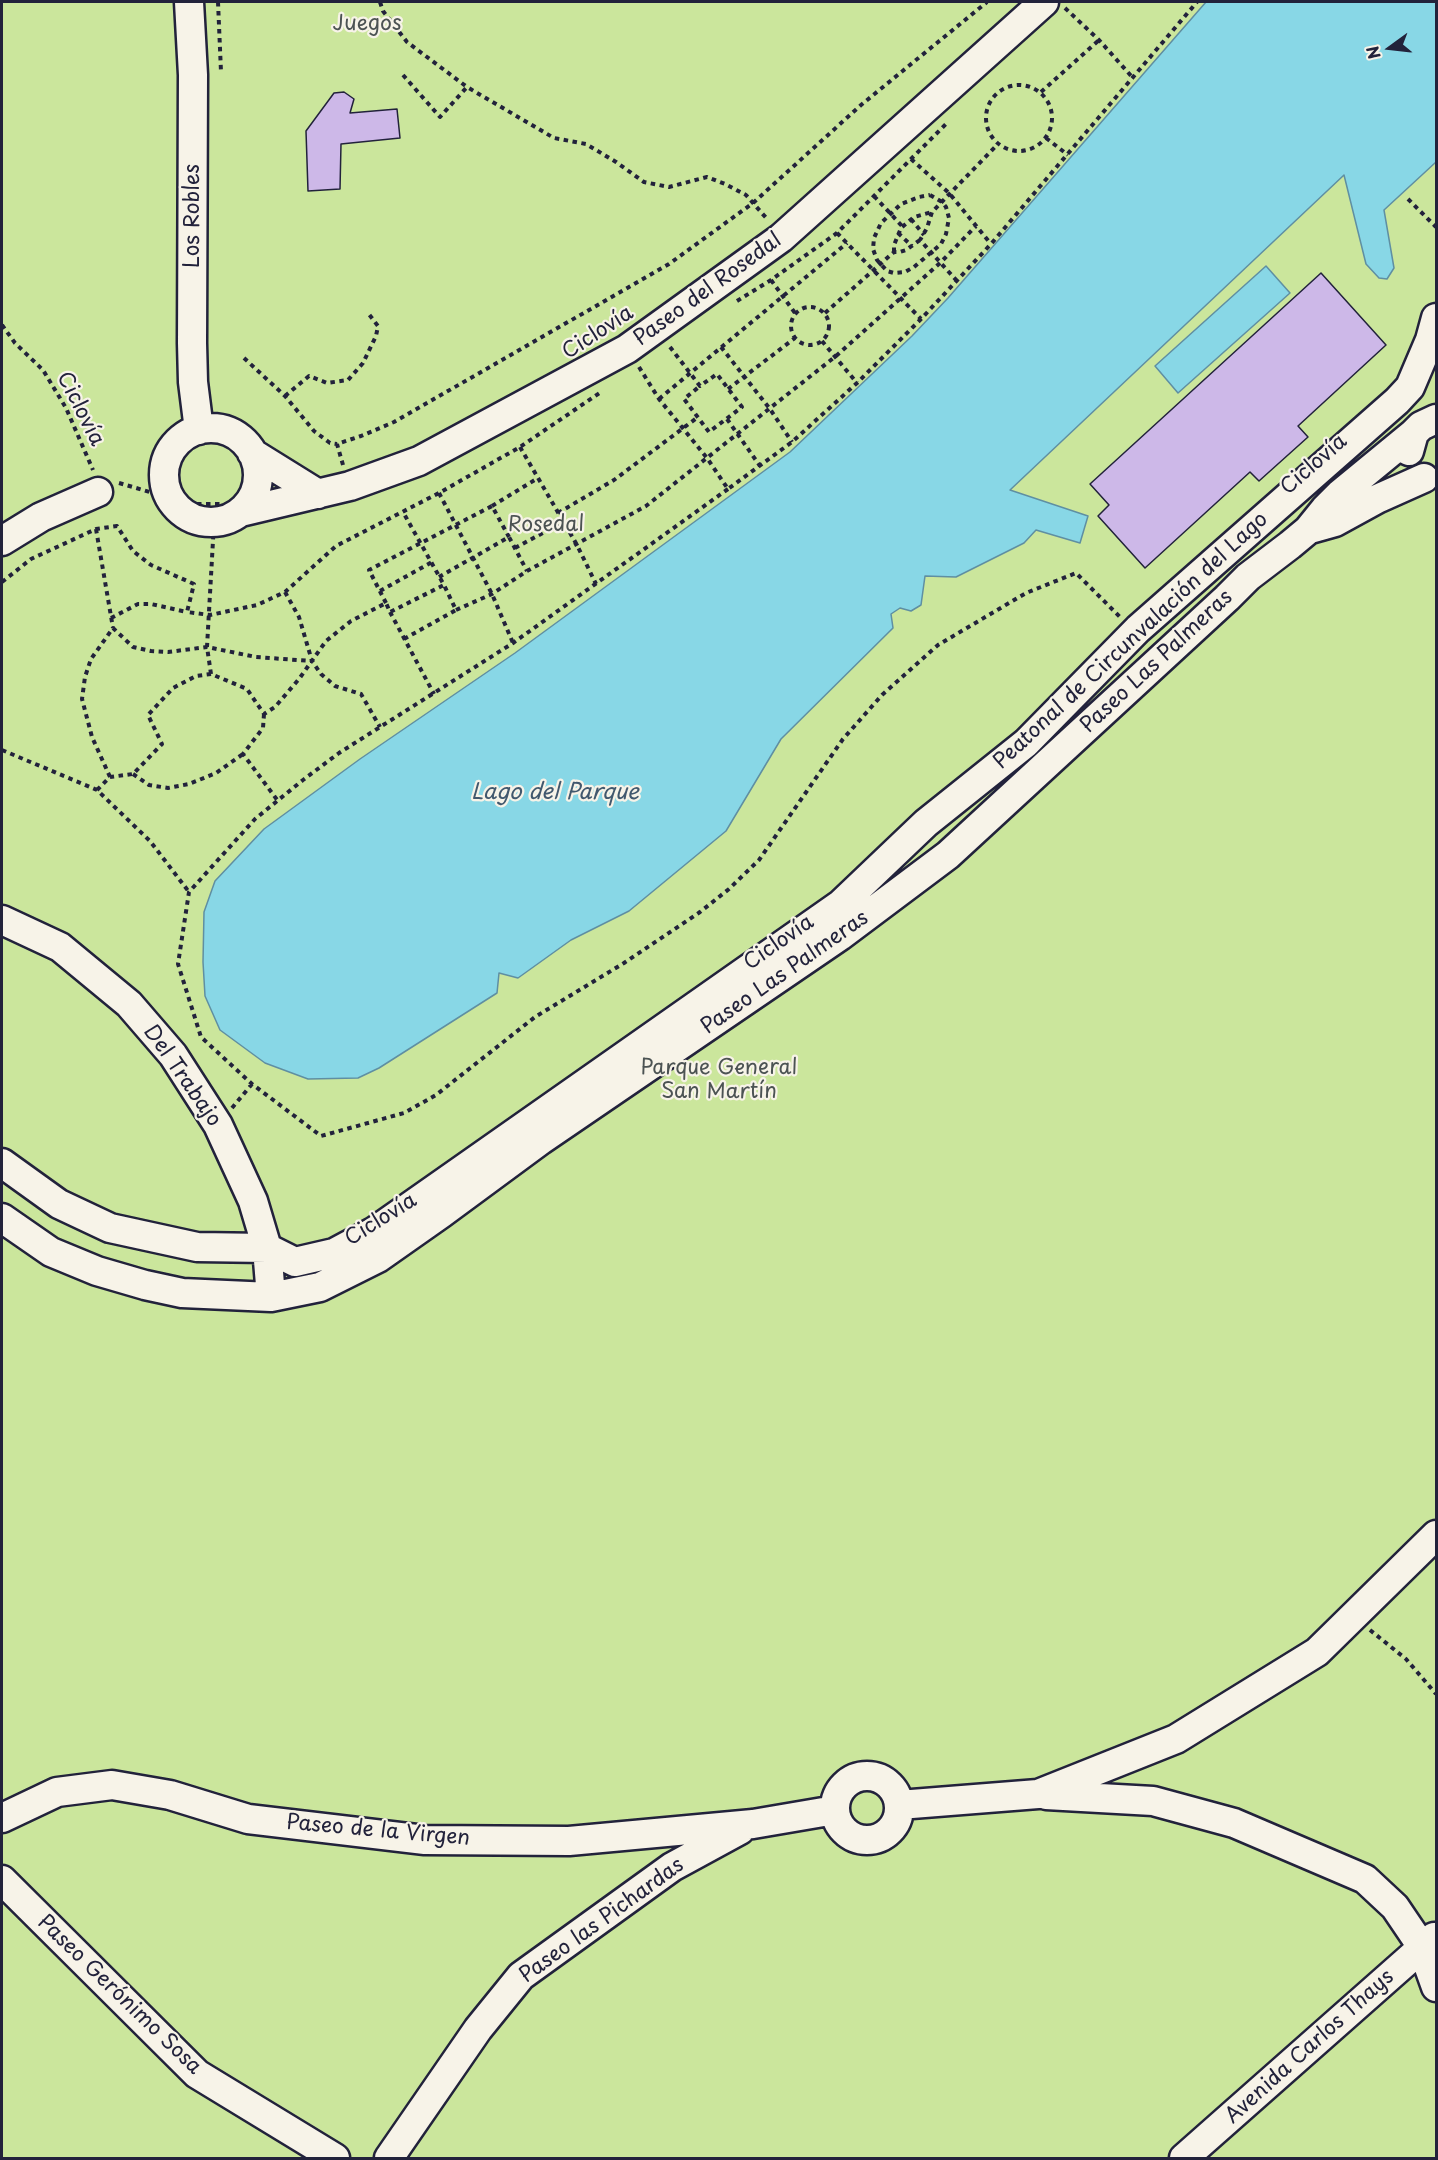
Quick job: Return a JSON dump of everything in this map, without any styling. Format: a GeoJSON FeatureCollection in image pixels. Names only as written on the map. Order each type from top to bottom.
{"type":"FeatureCollection","features":[{"type":"Feature","properties":{"kind":"street","name":"Los Robles"},"geometry":{"type":"LineString","coordinates":[[189,2],[193,75],[192,343],[193,382],[199,430]]}},
{"type":"Feature","properties":{"kind":"street","name":"Paseo del Rosedal"},"geometry":{"type":"LineString","coordinates":[[214,523],[228,519],[246,505],[318,495],[419,461],[627,350],[781,238],[1044,2]]}},
{"type":"Feature","properties":{"kind":"street","name":"Peatonal de Circunvalación del Lago"},"geometry":{"type":"LineString","coordinates":[[2,1164],[59,1204],[110,1228],[197,1247],[267,1248],[295,1262],[334,1253],[375,1231],[841,904],[926,823],[1026,743],[1138,629],[1397,401],[1410,387],[1433,329]]}},
{"type":"Feature","properties":{"kind":"street"},"geometry":{"type":"LineString","coordinates":[[1308,530],[1335,522],[1377,499],[1430,480],[1411,462],[1410,442],[1425,426]]}},
{"type":"Feature","properties":{"kind":"street"},"geometry":{"type":"LineString","coordinates":[[1308,530],[1324,508],[1425,426]]}},
{"type":"Feature","properties":{"kind":"street"},"geometry":{"type":"LineString","coordinates":[[214,523],[187,516],[176,507],[164,479],[167,459],[177,443],[187,435],[199,430],[214,429],[230,432],[243,441],[257,465],[258,478],[256,491],[246,505]]}},
{"type":"Feature","properties":{"kind":"street"},"geometry":{"type":"LineString","coordinates":[[252,453],[318,495]]}},
{"type":"Feature","properties":{"kind":"street"},"geometry":{"type":"LineString","coordinates":[[2,542],[41,517],[98,489]]}},
{"type":"Feature","properties":{"kind":"street"},"geometry":{"type":"LineString","coordinates":[[1248,577],[1248,552],[1318,491],[1341,493]]}},
{"type":"Feature","properties":{"kind":"street","name":"Paseo Las Palmeras"},"geometry":{"type":"LineString","coordinates":[[2,1218],[51,1252],[97,1271],[182,1293],[271,1297],[320,1287],[378,1258],[541,1140],[840,936],[948,855],[1248,577],[1308,530]]}},
{"type":"Feature","properties":{"kind":"street","name":"Del Trabajo"},"geometry":{"type":"LineString","coordinates":[[2,920],[60,947],[129,1004],[173,1055],[218,1125],[253,1201],[267,1248],[271,1297]]}},
{"type":"Feature","properties":{"kind":"street"},"geometry":{"type":"LineString","coordinates":[[1038,1794],[1176,1739],[1317,1652],[1437,1535]]}},
{"type":"Feature","properties":{"kind":"street"},"geometry":{"type":"LineString","coordinates":[[864,1775],[874,1776],[891,1786],[899,1805],[898,1816],[893,1826],[885,1834],[864,1839],[853,1837],[844,1830],[835,1810],[836,1800],[846,1783],[864,1775]]}},
{"type":"Feature","properties":{"kind":"street","name":"Paseo de la Virgen"},"geometry":{"type":"LineString","coordinates":[[2,1818],[57,1792],[112,1785],[170,1796],[248,1819],[424,1840],[569,1841],[753,1824],[835,1810]]}},
{"type":"Feature","properties":{"kind":"street"},"geometry":{"type":"LineString","coordinates":[[899,1805],[1038,1794],[1153,1801],[1234,1822],[1365,1879],[1429,1941],[1437,1987]]}},
{"type":"Feature","properties":{"kind":"street","name":"Paseo las Pichardas"},"geometry":{"type":"LineString","coordinates":[[389,2158],[478,2029],[521,1976],[672,1867],[753,1824]]}},
{"type":"Feature","properties":{"kind":"street","name":"Paseo Gerónimo Sosa"},"geometry":{"type":"LineString","coordinates":[[2,1880],[197,2074],[335,2158]]}},
{"type":"Feature","properties":{"kind":"street","name":"Avenida Carlos Thays"},"geometry":{"type":"LineString","coordinates":[[1184,2158],[1429,1941]]}},
{"type":"Feature","properties":{"kind":"path"},"geometry":{"type":"LineString","coordinates":[[218,2],[221,72]]}},
{"type":"Feature","properties":{"kind":"path"},"geometry":{"type":"LineString","coordinates":[[380,2],[383,11],[407,42],[467,87],[554,138],[586,144],[644,182],[669,187],[707,177],[746,195],[781,238]]}},
{"type":"Feature","properties":{"kind":"path"},"geometry":{"type":"LineString","coordinates":[[244,358],[285,396],[314,431],[330,443],[337,444],[394,422],[669,264],[753,202],[861,105],[987,2]]}},
{"type":"Feature","properties":{"kind":"path"},"geometry":{"type":"LineString","coordinates":[[1138,629],[1131,627],[1076,573],[1026,593],[938,645],[882,695],[843,739],[759,860],[729,889],[700,912],[624,963],[535,1017],[436,1095],[404,1113],[321,1136],[252,1084],[201,1037],[178,964],[189,892],[255,819],[339,753],[513,643],[792,442],[857,383],[957,281],[1068,155],[1197,2]]}},
{"type":"Feature","properties":{"kind":"path"},"geometry":{"type":"LineString","coordinates":[[1041,93],[1099,40]]}},
{"type":"Feature","properties":{"kind":"path"},"geometry":{"type":"LineString","coordinates":[[403,75],[440,117],[467,87]]}},
{"type":"Feature","properties":{"kind":"path"},"geometry":{"type":"LineString","coordinates":[[1022,84],[1041,93],[1048,101],[1052,113],[1052,124],[1046,138],[1030,150],[1019,152],[1007,150],[998,144],[986,126],[988,105],[994,96],[1011,85],[1022,84]]}},
{"type":"Feature","properties":{"kind":"path"},"geometry":{"type":"LineString","coordinates":[[1046,138],[1068,155]]}},
{"type":"Feature","properties":{"kind":"path"},"geometry":{"type":"LineString","coordinates":[[825,313],[894,252],[900,252],[920,240],[932,212],[998,144]]}},
{"type":"Feature","properties":{"kind":"path"},"geometry":{"type":"LineString","coordinates":[[911,159],[949,194],[991,243]]}},
{"type":"Feature","properties":{"kind":"path"},"geometry":{"type":"LineString","coordinates":[[930,195],[942,202],[949,218],[946,234],[941,244],[905,272],[887,271],[880,265],[873,249],[874,238],[881,223],[891,213],[901,204],[930,195]]}},
{"type":"Feature","properties":{"kind":"path"},"geometry":{"type":"LineString","coordinates":[[874,196],[902,226]]}},
{"type":"Feature","properties":{"kind":"path"},"geometry":{"type":"LineString","coordinates":[[1408,199],[1437,226]]}},
{"type":"Feature","properties":{"kind":"path"},"geometry":{"type":"LineString","coordinates":[[894,252],[894,245],[902,226],[911,219],[932,212]]}},
{"type":"Feature","properties":{"kind":"path"},"geometry":{"type":"LineString","coordinates":[[911,219],[924,234]]}},
{"type":"Feature","properties":{"kind":"path"},"geometry":{"type":"LineString","coordinates":[[404,639],[456,610],[492,594],[527,571],[646,506],[836,356],[941,262],[976,226]]}},
{"type":"Feature","properties":{"kind":"path"},"geometry":{"type":"LineString","coordinates":[[837,233],[921,320]]}},
{"type":"Feature","properties":{"kind":"path"},"geometry":{"type":"LineString","coordinates":[[898,233],[912,246]]}},
{"type":"Feature","properties":{"kind":"path"},"geometry":{"type":"LineString","coordinates":[[920,240],[957,281]]}},
{"type":"Feature","properties":{"kind":"path"},"geometry":{"type":"LineString","coordinates":[[659,399],[847,243]]}},
{"type":"Feature","properties":{"kind":"path"},"geometry":{"type":"LineString","coordinates":[[771,280],[795,313]]}},
{"type":"Feature","properties":{"kind":"path"},"geometry":{"type":"LineString","coordinates":[[813,306],[825,313],[828,318],[829,331],[822,341],[811,345],[799,342],[795,338],[790,325],[795,313],[800,309],[813,306]]}},
{"type":"Feature","properties":{"kind":"path"},"geometry":{"type":"LineString","coordinates":[[285,396],[309,376],[327,382],[348,380],[363,363],[376,336],[378,326],[368,314]]}},
{"type":"Feature","properties":{"kind":"path","name":"Ciclovía"},"geometry":{"type":"LineString","coordinates":[[2,325],[15,343],[43,370],[66,408],[93,468],[98,489]]}},
{"type":"Feature","properties":{"kind":"path"},"geometry":{"type":"LineString","coordinates":[[728,389],[795,338]]}},
{"type":"Feature","properties":{"kind":"path"},"geometry":{"type":"LineString","coordinates":[[822,341],[857,383]]}},
{"type":"Feature","properties":{"kind":"path"},"geometry":{"type":"LineString","coordinates":[[669,344],[700,386]]}},
{"type":"Feature","properties":{"kind":"path"},"geometry":{"type":"LineString","coordinates":[[721,347],[770,409],[792,442]]}},
{"type":"Feature","properties":{"kind":"path"},"geometry":{"type":"LineString","coordinates":[[627,350],[659,399],[707,458],[728,489]]}},
{"type":"Feature","properties":{"kind":"path"},"geometry":{"type":"LineString","coordinates":[[717,374],[728,389],[742,407],[709,432],[684,399],[717,374]]}},
{"type":"Feature","properties":{"kind":"path"},"geometry":{"type":"LineString","coordinates":[[558,513],[614,480],[698,417]]}},
{"type":"Feature","properties":{"kind":"path"},"geometry":{"type":"LineString","coordinates":[[726,419],[760,466]]}},
{"type":"Feature","properties":{"kind":"path"},"geometry":{"type":"LineString","coordinates":[[337,444],[350,486]]}},
{"type":"Feature","properties":{"kind":"path"},"geometry":{"type":"LineString","coordinates":[[520,447],[577,545],[596,584]]}},
{"type":"Feature","properties":{"kind":"path"},"geometry":{"type":"LineString","coordinates":[[434,694],[369,570],[492,506],[538,478]]}},
{"type":"Feature","properties":{"kind":"path"},"geometry":{"type":"LineString","coordinates":[[98,489],[114,481],[191,504],[246,505]]}},
{"type":"Feature","properties":{"kind":"path"},"geometry":{"type":"LineString","coordinates":[[439,493],[492,594],[513,643]]}},
{"type":"Feature","properties":{"kind":"path"},"geometry":{"type":"LineString","coordinates":[[492,506],[527,571]]}},
{"type":"Feature","properties":{"kind":"path"},"geometry":{"type":"LineString","coordinates":[[403,512],[422,543],[456,610]]}},
{"type":"Feature","properties":{"kind":"path"},"geometry":{"type":"LineString","coordinates":[[515,548],[563,522]]}},
{"type":"Feature","properties":{"kind":"path"},"geometry":{"type":"LineString","coordinates":[[211,674],[207,647],[214,523]]}},
{"type":"Feature","properties":{"kind":"path"},"geometry":{"type":"LineString","coordinates":[[2,582],[31,559],[96,529],[117,526],[133,551],[151,565],[194,584],[188,612]]}},
{"type":"Feature","properties":{"kind":"path"},"geometry":{"type":"LineString","coordinates":[[96,529],[113,628],[133,647],[168,652],[207,647],[256,657],[312,661]]}},
{"type":"Feature","properties":{"kind":"path"},"geometry":{"type":"LineString","coordinates":[[439,577],[509,537]]}},
{"type":"Feature","properties":{"kind":"path"},"geometry":{"type":"LineString","coordinates":[[111,618],[138,604],[151,604],[210,615],[257,605],[285,592],[336,546]]}},
{"type":"Feature","properties":{"kind":"path"},"geometry":{"type":"LineString","coordinates":[[380,591],[432,562]]}},
{"type":"Feature","properties":{"kind":"path"},"geometry":{"type":"LineString","coordinates":[[390,612],[444,585]]}},
{"type":"Feature","properties":{"kind":"path"},"geometry":{"type":"LineString","coordinates":[[285,592],[299,617],[312,661],[321,674],[335,686],[361,694],[380,727]]}},
{"type":"Feature","properties":{"kind":"path"},"geometry":{"type":"LineString","coordinates":[[264,714],[275,707],[326,641],[351,621],[386,603]]}},
{"type":"Feature","properties":{"kind":"path"},"geometry":{"type":"LineString","coordinates":[[110,777],[92,737],[82,699],[85,677],[91,659],[113,628]]}},
{"type":"Feature","properties":{"kind":"path"},"geometry":{"type":"LineString","coordinates":[[97,790],[110,777],[133,774],[162,744],[148,715],[173,688],[196,676],[211,674],[247,689],[264,714],[263,728],[243,754],[216,772],[189,784],[168,788],[149,785],[133,774]]}},
{"type":"Feature","properties":{"kind":"path"},"geometry":{"type":"LineString","coordinates":[[2,750],[97,790],[150,841],[189,892]]}},
{"type":"Feature","properties":{"kind":"path"},"geometry":{"type":"LineString","coordinates":[[243,754],[278,801]]}},
{"type":"Feature","properties":{"kind":"path"},"geometry":{"type":"LineString","coordinates":[[1351,1619],[1377,1634],[1406,1659],[1437,1694]]}},
{"type":"Feature","properties":{"kind":"green space","name":"Parque General San Martín"},"geometry":{"type":"Polygon","coordinates":[[[2,2],[1436,2],[1436,2158],[2,2158],[2,2]]]}},
{"type":"Feature","properties":{"kind":"water","name":"Lago del Parque"},"geometry":{"type":"Polygon","coordinates":[[[1206,2],[1436,2],[1436,162],[1384,210],[1394,268],[1387,279],[1379,278],[1366,264],[1344,175],[1010,490],[1088,516],[1080,543],[1036,530],[1024,543],[956,577],[925,576],[921,605],[911,611],[900,608],[891,614],[893,628],[781,739],[726,831],[629,911],[571,940],[518,978],[499,973],[497,993],[379,1068],[358,1078],[308,1079],[265,1063],[220,1030],[205,996],[204,912],[215,881],[264,829],[360,759],[515,653],[790,452],[912,336],[948,298],[1206,2]]]}},
{"type":"Feature","properties":{"kind":"water"},"geometry":{"type":"Polygon","coordinates":[[[1266,266],[1290,293],[1178,393],[1155,366],[1266,266]]]}},
{"type":"Feature","properties":{"kind":"building"},"geometry":{"type":"Polygon","coordinates":[[[344,92],[354,99],[350,113],[397,109],[400,138],[341,144],[340,189],[308,191],[306,131],[334,93],[344,92]]]}},
{"type":"Feature","properties":{"kind":"building"},"geometry":{"type":"Polygon","coordinates":[[[1321,273],[1386,345],[1298,426],[1308,437],[1259,481],[1250,472],[1145,568],[1098,516],[1109,505],[1090,484],[1321,273]]]}},
{"type":"Feature","properties":{"kind":"park label","name":"Juegos"},"geometry":{"type":"Point","coordinates":[367,24]}},
{"type":"Feature","properties":{"kind":"park label","name":"Rosedal"},"geometry":{"type":"Point","coordinates":[546,525]}}]}
